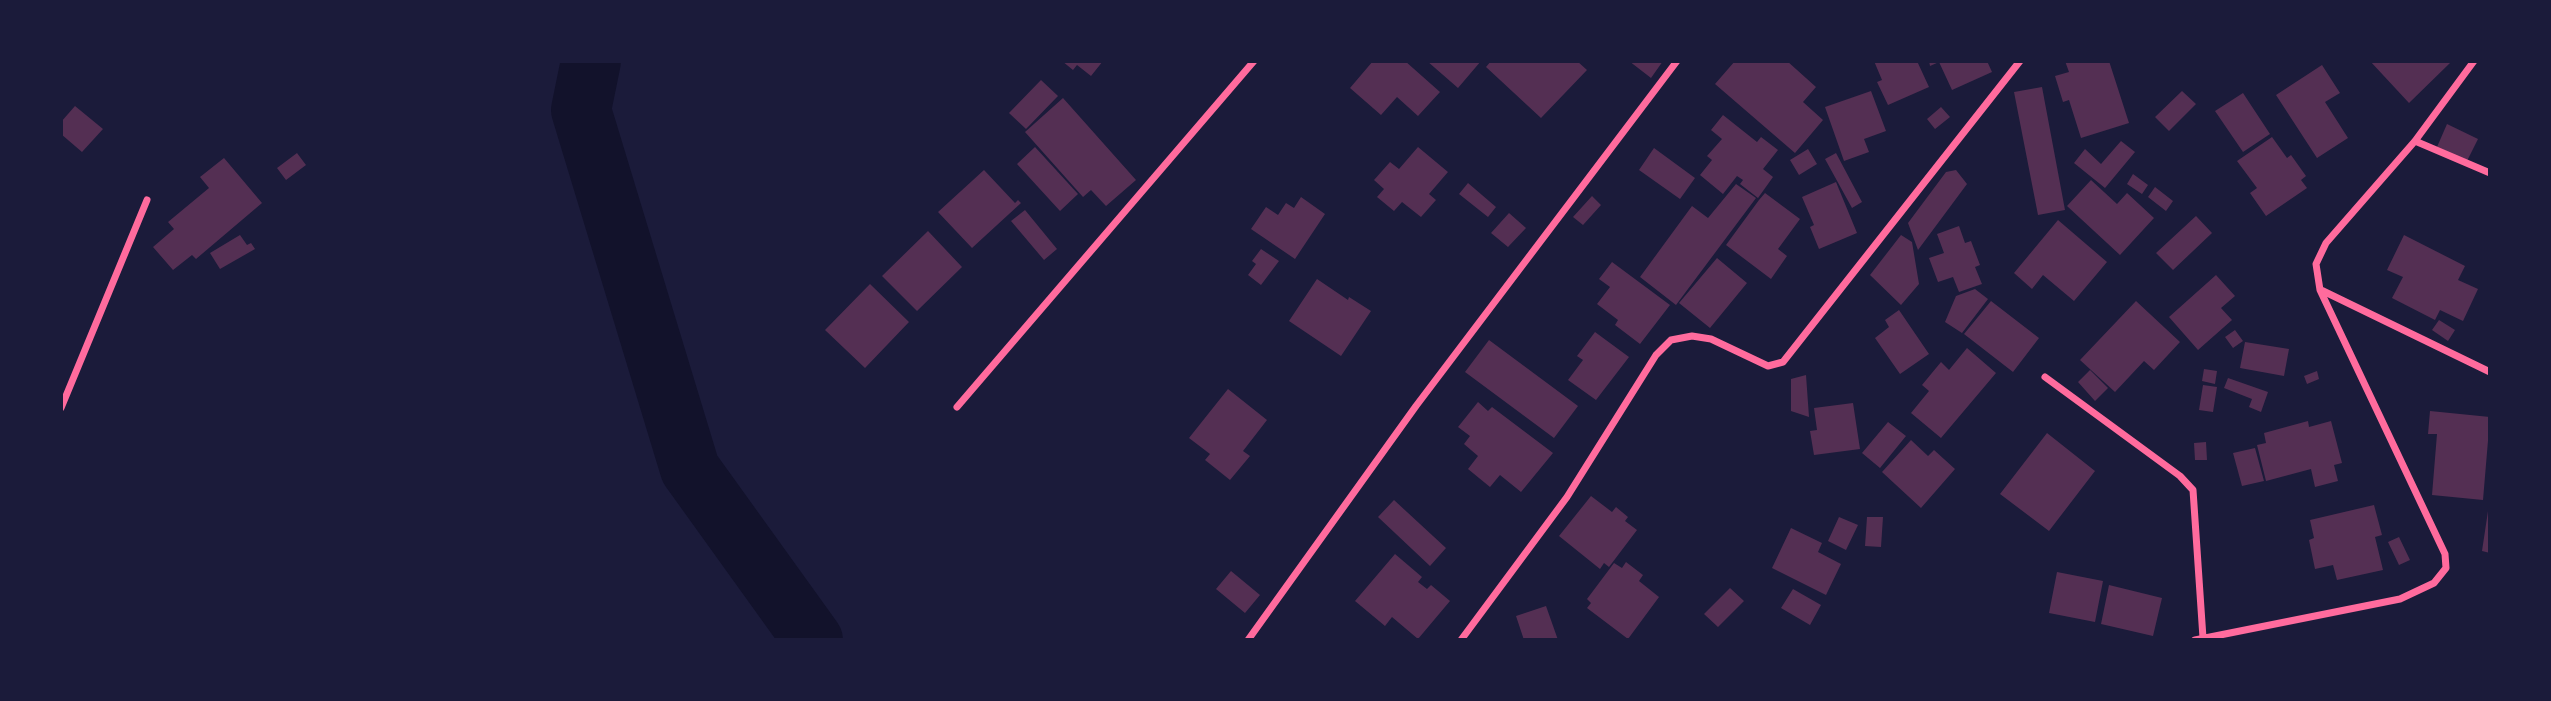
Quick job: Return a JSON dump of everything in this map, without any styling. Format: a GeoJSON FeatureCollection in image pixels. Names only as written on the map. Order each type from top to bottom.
{"type":"FeatureCollection","features":[{"type":"Feature","properties":{"kind":"street"},"geometry":{"type":"LineString","coordinates":[[957,407],[1254,61]]}},
{"type":"Feature","properties":{"kind":"street"},"geometry":{"type":"LineString","coordinates":[[1248,640],[1416,406],[1677,61]]}},
{"type":"Feature","properties":{"kind":"street"},"geometry":{"type":"LineString","coordinates":[[1461,640],[1567,497],[1656,355],[1671,340],[1692,336],[1711,339],[1768,366],[1783,362],[2020,61]]}},
{"type":"Feature","properties":{"kind":"street"},"geometry":{"type":"LineString","coordinates":[[2045,377],[2180,476],[2193,490],[2199,639],[2400,599],[2434,583],[2446,568],[2445,554],[2320,290],[2316,264],[2326,243],[2415,141],[2474,61]]}},
{"type":"Feature","properties":{"kind":"street"},"geometry":{"type":"LineString","coordinates":[[2415,141],[2490,173]]}},
{"type":"Feature","properties":{"kind":"street"},"geometry":{"type":"LineString","coordinates":[[61,408],[147,200]]}},
{"type":"Feature","properties":{"kind":"street"},"geometry":{"type":"LineString","coordinates":[[2320,290],[2490,372]]}},
{"type":"Feature","properties":{"kind":"building"},"geometry":{"type":"Polygon","coordinates":[[[1062,61],[1103,61],[1091,76],[1077,65],[1073,70],[1062,61]]]}},
{"type":"Feature","properties":{"kind":"building"},"geometry":{"type":"Polygon","coordinates":[[[1373,61],[1405,61],[1440,92],[1418,116],[1397,97],[1381,115],[1350,88],[1373,61]]]}},
{"type":"Feature","properties":{"kind":"building"},"geometry":{"type":"Polygon","coordinates":[[[1427,61],[1481,61],[1458,88],[1427,61]]]}},
{"type":"Feature","properties":{"kind":"building"},"geometry":{"type":"Polygon","coordinates":[[[1491,61],[1577,61],[1587,70],[1541,118],[1486,67],[1491,61]]]}},
{"type":"Feature","properties":{"kind":"building"},"geometry":{"type":"Polygon","coordinates":[[[1629,61],[1663,61],[1651,78],[1629,61]]]}},
{"type":"Feature","properties":{"kind":"building"},"geometry":{"type":"Polygon","coordinates":[[[1735,61],[1787,61],[1816,87],[1803,102],[1823,120],[1795,153],[1715,84],[1735,61]]]}},
{"type":"Feature","properties":{"kind":"building"},"geometry":{"type":"Polygon","coordinates":[[[1874,61],[1917,61],[1929,87],[1888,105],[1877,82],[1882,80],[1874,61]]]}},
{"type":"Feature","properties":{"kind":"building"},"geometry":{"type":"Polygon","coordinates":[[[1929,61],[1987,61],[1992,72],[1952,90],[1939,62],[1930,66],[1929,61]]]}},
{"type":"Feature","properties":{"kind":"building"},"geometry":{"type":"Polygon","coordinates":[[[2065,61],[2109,61],[2129,123],[2081,138],[2069,100],[2063,102],[2055,76],[2069,72],[2065,61]]]}},
{"type":"Feature","properties":{"kind":"building"},"geometry":{"type":"Polygon","coordinates":[[[2370,61],[2448,61],[2450,63],[2409,103],[2370,61]]]}},
{"type":"Feature","properties":{"kind":"building"},"geometry":{"type":"Polygon","coordinates":[[[2322,65],[2340,93],[2325,102],[2348,138],[2317,158],[2276,95],[2322,65]]]}},
{"type":"Feature","properties":{"kind":"building"},"geometry":{"type":"Polygon","coordinates":[[[1041,80],[1058,96],[1026,129],[1009,113],[1041,80]]]}},
{"type":"Feature","properties":{"kind":"building"},"geometry":{"type":"Polygon","coordinates":[[[2042,87],[2065,210],[2038,215],[2014,92],[2042,87]]]}},
{"type":"Feature","properties":{"kind":"building"},"geometry":{"type":"Polygon","coordinates":[[[1871,91],[1886,131],[1864,139],[1869,152],[1844,161],[1825,107],[1871,91]]]}},
{"type":"Feature","properties":{"kind":"building"},"geometry":{"type":"Polygon","coordinates":[[[2182,91],[2196,104],[2169,131],[2155,117],[2182,91]]]}},
{"type":"Feature","properties":{"kind":"building"},"geometry":{"type":"Polygon","coordinates":[[[2243,93],[2270,134],[2243,152],[2215,111],[2243,93]]]}},
{"type":"Feature","properties":{"kind":"building"},"geometry":{"type":"Polygon","coordinates":[[[1063,98],[1136,180],[1106,206],[1091,190],[1083,197],[1025,132],[1063,98]]]}},
{"type":"Feature","properties":{"kind":"building"},"geometry":{"type":"Polygon","coordinates":[[[75,106],[103,129],[82,152],[61,134],[61,122],[75,106]]]}},
{"type":"Feature","properties":{"kind":"building"},"geometry":{"type":"Polygon","coordinates":[[[1941,107],[1950,117],[1935,129],[1927,119],[1941,107]]]}},
{"type":"Feature","properties":{"kind":"building"},"geometry":{"type":"Polygon","coordinates":[[[1723,115],[1757,142],[1761,137],[1778,150],[1763,169],[1773,177],[1758,198],[1740,184],[1743,180],[1737,176],[1723,194],[1700,175],[1712,160],[1707,156],[1722,139],[1711,130],[1723,115]]]}},
{"type":"Feature","properties":{"kind":"building"},"geometry":{"type":"Polygon","coordinates":[[[2447,124],[2478,139],[2467,161],[2437,147],[2447,124]]]}},
{"type":"Feature","properties":{"kind":"building"},"geometry":{"type":"Polygon","coordinates":[[[2272,137],[2287,158],[2291,155],[2306,176],[2301,180],[2307,188],[2266,216],[2250,193],[2257,188],[2237,161],[2272,137]]]}},
{"type":"Feature","properties":{"kind":"building"},"geometry":{"type":"Polygon","coordinates":[[[2121,141],[2135,152],[2105,188],[2074,163],[2085,149],[2101,164],[2121,141]]]}},
{"type":"Feature","properties":{"kind":"building"},"geometry":{"type":"Polygon","coordinates":[[[1035,147],[1078,194],[1060,211],[1017,164],[1035,147]]]}},
{"type":"Feature","properties":{"kind":"building"},"geometry":{"type":"Polygon","coordinates":[[[1418,147],[1448,172],[1429,194],[1436,200],[1421,217],[1402,202],[1394,211],[1377,197],[1384,189],[1374,180],[1390,162],[1399,169],[1418,147]]]}},
{"type":"Feature","properties":{"kind":"building"},"geometry":{"type":"Polygon","coordinates":[[[1654,148],[1695,178],[1680,199],[1639,170],[1654,148]]]}},
{"type":"Feature","properties":{"kind":"building"},"geometry":{"type":"Polygon","coordinates":[[[1808,149],[1817,164],[1799,175],[1790,160],[1808,149]]]}},
{"type":"Feature","properties":{"kind":"building"},"geometry":{"type":"Polygon","coordinates":[[[297,153],[306,165],[286,180],[277,168],[297,153]]]}},
{"type":"Feature","properties":{"kind":"building"},"geometry":{"type":"Polygon","coordinates":[[[1836,153],[1862,202],[1852,208],[1825,159],[1836,153]]]}},
{"type":"Feature","properties":{"kind":"building"},"geometry":{"type":"Polygon","coordinates":[[[224,158],[262,203],[196,259],[192,255],[173,270],[153,247],[174,229],[168,222],[209,188],[200,177],[224,158]]]}},
{"type":"Feature","properties":{"kind":"building"},"geometry":{"type":"Polygon","coordinates":[[[984,170],[1015,203],[1018,200],[1021,203],[972,248],[938,212],[984,170]]]}},
{"type":"Feature","properties":{"kind":"building"},"geometry":{"type":"Polygon","coordinates":[[[1956,170],[1967,184],[1918,250],[1908,223],[1946,172],[1956,170]]]}},
{"type":"Feature","properties":{"kind":"building"},"geometry":{"type":"Polygon","coordinates":[[[2133,174],[2148,185],[2142,194],[2127,184],[2133,174]]]}},
{"type":"Feature","properties":{"kind":"building"},"geometry":{"type":"Polygon","coordinates":[[[2091,180],[2117,204],[2127,193],[2154,218],[2120,255],[2067,206],[2091,180]]]}},
{"type":"Feature","properties":{"kind":"building"},"geometry":{"type":"Polygon","coordinates":[[[1836,182],[1857,233],[1819,249],[1810,227],[1814,225],[1802,197],[1836,182]]]}},
{"type":"Feature","properties":{"kind":"building"},"geometry":{"type":"Polygon","coordinates":[[[1468,183],[1496,207],[1488,217],[1459,194],[1468,183]]]}},
{"type":"Feature","properties":{"kind":"building"},"geometry":{"type":"Polygon","coordinates":[[[1736,184],[1756,198],[1676,305],[1640,277],[1692,206],[1708,218],[1736,184]]]}},
{"type":"Feature","properties":{"kind":"building"},"geometry":{"type":"Polygon","coordinates":[[[2155,187],[2173,201],[2166,211],[2148,197],[2155,187]]]}},
{"type":"Feature","properties":{"kind":"building"},"geometry":{"type":"Polygon","coordinates":[[[1765,193],[1800,219],[1778,249],[1787,256],[1771,279],[1726,245],[1765,193]]]}},
{"type":"Feature","properties":{"kind":"building"},"geometry":{"type":"Polygon","coordinates":[[[1592,196],[1601,205],[1583,225],[1573,217],[1592,196]]]}},
{"type":"Feature","properties":{"kind":"building"},"geometry":{"type":"Polygon","coordinates":[[[1301,197],[1325,214],[1295,259],[1251,229],[1266,207],[1278,215],[1286,203],[1294,208],[1301,197]]]}},
{"type":"Feature","properties":{"kind":"building"},"geometry":{"type":"Polygon","coordinates":[[[1025,210],[1057,249],[1044,260],[1011,221],[1025,210]]]}},
{"type":"Feature","properties":{"kind":"building"},"geometry":{"type":"Polygon","coordinates":[[[1509,213],[1526,228],[1508,247],[1491,233],[1509,213]]]}},
{"type":"Feature","properties":{"kind":"building"},"geometry":{"type":"Polygon","coordinates":[[[2196,216],[2212,233],[2173,270],[2156,253],[2196,216]]]}},
{"type":"Feature","properties":{"kind":"building"},"geometry":{"type":"Polygon","coordinates":[[[2058,220],[2107,262],[2074,301],[2043,275],[2032,289],[2014,273],[2058,220]]]}},
{"type":"Feature","properties":{"kind":"building"},"geometry":{"type":"Polygon","coordinates":[[[1959,226],[1965,243],[1971,241],[1980,265],[1975,267],[1982,284],[1959,292],[1953,277],[1938,282],[1929,258],[1944,253],[1937,234],[1959,226]]]}},
{"type":"Feature","properties":{"kind":"building"},"geometry":{"type":"Polygon","coordinates":[[[928,231],[962,267],[917,311],[882,276],[928,231]]]}},
{"type":"Feature","properties":{"kind":"building"},"geometry":{"type":"Polygon","coordinates":[[[240,235],[247,245],[251,243],[255,249],[220,269],[210,253],[240,235]]]}},
{"type":"Feature","properties":{"kind":"building"},"geometry":{"type":"Polygon","coordinates":[[[1901,235],[1912,242],[1919,284],[1901,305],[1870,275],[1901,235]]]}},
{"type":"Feature","properties":{"kind":"building"},"geometry":{"type":"Polygon","coordinates":[[[2404,235],[2465,266],[2458,280],[2478,289],[2463,321],[2440,310],[2435,320],[2392,298],[2403,277],[2387,270],[2404,235]]]}},
{"type":"Feature","properties":{"kind":"building"},"geometry":{"type":"Polygon","coordinates":[[[1261,249],[1279,261],[1261,285],[1248,275],[1256,264],[1252,261],[1261,249]]]}},
{"type":"Feature","properties":{"kind":"building"},"geometry":{"type":"Polygon","coordinates":[[[1717,258],[1747,283],[1710,328],[1679,303],[1717,258]]]}},
{"type":"Feature","properties":{"kind":"building"},"geometry":{"type":"Polygon","coordinates":[[[1612,262],[1670,305],[1640,344],[1615,325],[1618,320],[1597,304],[1610,287],[1599,279],[1612,262]]]}},
{"type":"Feature","properties":{"kind":"building"},"geometry":{"type":"Polygon","coordinates":[[[2216,275],[2235,296],[2221,308],[2232,320],[2198,350],[2169,317],[2216,275]]]}},
{"type":"Feature","properties":{"kind":"building"},"geometry":{"type":"Polygon","coordinates":[[[1317,279],[1348,300],[1349,297],[1371,311],[1341,356],[1289,321],[1317,279]]]}},
{"type":"Feature","properties":{"kind":"building"},"geometry":{"type":"Polygon","coordinates":[[[870,284],[909,322],[865,368],[825,330],[870,284]]]}},
{"type":"Feature","properties":{"kind":"building"},"geometry":{"type":"Polygon","coordinates":[[[1975,289],[1988,299],[1962,333],[1945,322],[1956,296],[1975,289]]]}},
{"type":"Feature","properties":{"kind":"building"},"geometry":{"type":"Polygon","coordinates":[[[1991,301],[2039,338],[2013,372],[1964,334],[1991,301]]]}},
{"type":"Feature","properties":{"kind":"building"},"geometry":{"type":"Polygon","coordinates":[[[2136,301],[2180,342],[2154,370],[2144,361],[2115,392],[2080,360],[2136,301]]]}},
{"type":"Feature","properties":{"kind":"building"},"geometry":{"type":"Polygon","coordinates":[[[1899,310],[1929,354],[1900,374],[1875,338],[1889,327],[1885,320],[1899,310]]]}},
{"type":"Feature","properties":{"kind":"building"},"geometry":{"type":"Polygon","coordinates":[[[2439,320],[2455,330],[2448,341],[2432,330],[2439,320]]]}},
{"type":"Feature","properties":{"kind":"building"},"geometry":{"type":"Polygon","coordinates":[[[2235,330],[2243,341],[2233,348],[2225,337],[2235,330]]]}},
{"type":"Feature","properties":{"kind":"building"},"geometry":{"type":"Polygon","coordinates":[[[1595,332],[1629,357],[1596,400],[1568,380],[1583,360],[1577,356],[1595,332]]]}},
{"type":"Feature","properties":{"kind":"building"},"geometry":{"type":"Polygon","coordinates":[[[1489,340],[1578,406],[1554,438],[1465,372],[1489,340]]]}},
{"type":"Feature","properties":{"kind":"building"},"geometry":{"type":"Polygon","coordinates":[[[2245,342],[2289,349],[2284,376],[2240,368],[2245,342]]]}},
{"type":"Feature","properties":{"kind":"building"},"geometry":{"type":"Polygon","coordinates":[[[1967,348],[1996,373],[1941,438],[1911,413],[1929,391],[1922,385],[1941,362],[1949,370],[1967,348]]]}},
{"type":"Feature","properties":{"kind":"building"},"geometry":{"type":"Polygon","coordinates":[[[2204,369],[2217,371],[2215,384],[2202,381],[2204,369]]]}},
{"type":"Feature","properties":{"kind":"building"},"geometry":{"type":"Polygon","coordinates":[[[2090,370],[2108,388],[2095,401],[2078,382],[2090,370]]]}},
{"type":"Feature","properties":{"kind":"building"},"geometry":{"type":"Polygon","coordinates":[[[2317,371],[2319,379],[2307,384],[2304,376],[2317,371]]]}},
{"type":"Feature","properties":{"kind":"building"},"geometry":{"type":"Polygon","coordinates":[[[1806,375],[1809,417],[1791,411],[1791,379],[1806,375]]]}},
{"type":"Feature","properties":{"kind":"building"},"geometry":{"type":"Polygon","coordinates":[[[2228,378],[2268,392],[2261,412],[2249,407],[2252,399],[2224,388],[2228,378]]]}},
{"type":"Feature","properties":{"kind":"building"},"geometry":{"type":"Polygon","coordinates":[[[2203,385],[2217,387],[2213,412],[2199,410],[2203,385]]]}},
{"type":"Feature","properties":{"kind":"building"},"geometry":{"type":"Polygon","coordinates":[[[1228,389],[1267,420],[1243,451],[1250,456],[1230,480],[1205,460],[1210,454],[1189,438],[1228,389]]]}},
{"type":"Feature","properties":{"kind":"building"},"geometry":{"type":"Polygon","coordinates":[[[1478,402],[1488,411],[1492,407],[1553,453],[1521,492],[1500,475],[1490,487],[1468,469],[1478,456],[1464,444],[1470,436],[1458,427],[1478,402]]]}},
{"type":"Feature","properties":{"kind":"building"},"geometry":{"type":"Polygon","coordinates":[[[1853,403],[1860,449],[1814,455],[1810,431],[1817,430],[1814,408],[1853,403]]]}},
{"type":"Feature","properties":{"kind":"building"},"geometry":{"type":"Polygon","coordinates":[[[2430,411],[2490,417],[2483,500],[2432,495],[2437,434],[2428,434],[2430,411]]]}},
{"type":"Feature","properties":{"kind":"building"},"geometry":{"type":"Polygon","coordinates":[[[2308,421],[2309,427],[2331,421],[2342,463],[2334,465],[2338,481],[2315,487],[2311,469],[2266,481],[2257,445],[2266,443],[2264,433],[2308,421]]]}},
{"type":"Feature","properties":{"kind":"building"},"geometry":{"type":"Polygon","coordinates":[[[1888,422],[1906,436],[1880,468],[1862,453],[1888,422]]]}},
{"type":"Feature","properties":{"kind":"building"},"geometry":{"type":"Polygon","coordinates":[[[2047,433],[2095,471],[2049,531],[2000,494],[2047,433]]]}},
{"type":"Feature","properties":{"kind":"building"},"geometry":{"type":"Polygon","coordinates":[[[1911,440],[1928,456],[1934,450],[1955,469],[1921,508],[1882,472],[1911,440]]]}},
{"type":"Feature","properties":{"kind":"building"},"geometry":{"type":"Polygon","coordinates":[[[2206,442],[2207,460],[2195,460],[2194,443],[2206,442]]]}},
{"type":"Feature","properties":{"kind":"building"},"geometry":{"type":"Polygon","coordinates":[[[2255,448],[2264,481],[2242,486],[2233,453],[2255,448]]]}},
{"type":"Feature","properties":{"kind":"building"},"geometry":{"type":"Polygon","coordinates":[[[1591,496],[1612,512],[1616,507],[1628,517],[1625,521],[1637,530],[1609,567],[1604,563],[1600,569],[1559,536],[1591,496]]]}},
{"type":"Feature","properties":{"kind":"building"},"geometry":{"type":"Polygon","coordinates":[[[1394,500],[1446,548],[1430,566],[1378,517],[1394,500]]]}},
{"type":"Feature","properties":{"kind":"building"},"geometry":{"type":"Polygon","coordinates":[[[2374,505],[2382,535],[2375,537],[2383,570],[2337,580],[2333,565],[2315,569],[2309,540],[2314,538],[2310,520],[2374,505]]]}},
{"type":"Feature","properties":{"kind":"building"},"geometry":{"type":"Polygon","coordinates":[[[2490,511],[2490,553],[2482,551],[2490,511]]]}},
{"type":"Feature","properties":{"kind":"building"},"geometry":{"type":"Polygon","coordinates":[[[1839,517],[1858,525],[1846,550],[1828,541],[1839,517]]]}},
{"type":"Feature","properties":{"kind":"building"},"geometry":{"type":"Polygon","coordinates":[[[1867,517],[1883,517],[1881,547],[1865,546],[1867,517]]]}},
{"type":"Feature","properties":{"kind":"building"},"geometry":{"type":"Polygon","coordinates":[[[1791,528],[1822,543],[1818,552],[1841,564],[1826,595],[1772,568],[1791,528]]]}},
{"type":"Feature","properties":{"kind":"building"},"geometry":{"type":"Polygon","coordinates":[[[2399,537],[2410,560],[2399,565],[2388,542],[2399,537]]]}},
{"type":"Feature","properties":{"kind":"building"},"geometry":{"type":"Polygon","coordinates":[[[1395,554],[1422,577],[1418,582],[1427,589],[1431,585],[1450,601],[1418,639],[1392,617],[1385,626],[1355,601],[1395,554]]]}},
{"type":"Feature","properties":{"kind":"building"},"geometry":{"type":"Polygon","coordinates":[[[1626,562],[1643,575],[1639,581],[1659,597],[1628,639],[1587,608],[1591,603],[1587,599],[1614,563],[1622,568],[1626,562]]]}},
{"type":"Feature","properties":{"kind":"building"},"geometry":{"type":"Polygon","coordinates":[[[1231,571],[1260,595],[1245,613],[1216,589],[1231,571]]]}},
{"type":"Feature","properties":{"kind":"building"},"geometry":{"type":"Polygon","coordinates":[[[2057,572],[2103,581],[2095,622],[2049,613],[2057,572]]]}},
{"type":"Feature","properties":{"kind":"building"},"geometry":{"type":"Polygon","coordinates":[[[2109,585],[2162,598],[2153,636],[2101,624],[2109,585]]]}},
{"type":"Feature","properties":{"kind":"building"},"geometry":{"type":"Polygon","coordinates":[[[1730,588],[1744,601],[1718,627],[1704,614],[1730,588]]]}},
{"type":"Feature","properties":{"kind":"building"},"geometry":{"type":"Polygon","coordinates":[[[1793,589],[1821,605],[1810,625],[1781,608],[1793,589]]]}},
{"type":"Feature","properties":{"kind":"building"},"geometry":{"type":"Polygon","coordinates":[[[1546,606],[1558,640],[1524,640],[1516,616],[1546,606]]]}},
{"type":"Feature","properties":{"kind":"waterway"},"geometry":{"type":"LineString","coordinates":[[591,61],[581,110],[690,469],[813,640]]}}]}
